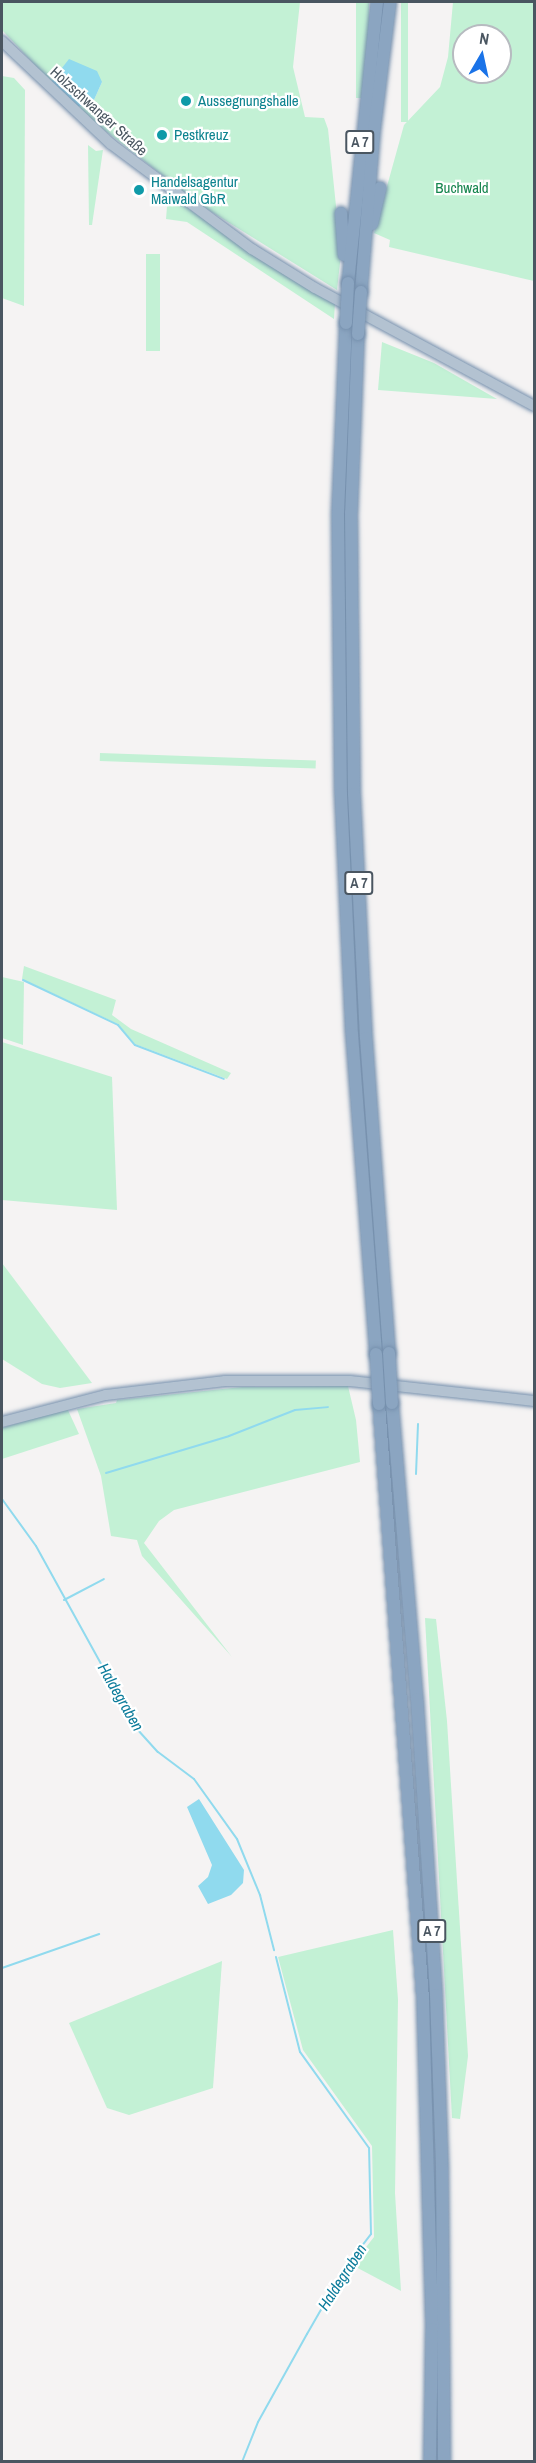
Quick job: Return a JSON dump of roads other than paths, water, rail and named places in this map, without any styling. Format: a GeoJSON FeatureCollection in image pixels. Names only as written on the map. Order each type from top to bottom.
{"type":"FeatureCollection","features":[{"type":"Feature","properties":{"kind":"highway","name":"A 7"},"geometry":{"type":"LineString","coordinates":[[377,2],[361,129],[346,323],[338,514],[341,794],[352,1034],[423,1999],[431,2295],[430,2462]]}},
{"type":"Feature","properties":{"kind":"highway","name":"A 7"},"geometry":{"type":"LineString","coordinates":[[390,2],[362,263],[358,334],[351,513],[353,750],[366,1038],[392,1403],[417,1699],[436,1995],[442,2169],[444,2462]]}},
{"type":"Feature","properties":{"kind":"highway"},"geometry":{"type":"LineString","coordinates":[[362,263],[380,188]]}},
{"type":"Feature","properties":{"kind":"highway"},"geometry":{"type":"LineString","coordinates":[[341,213],[348,283]]}},
{"type":"Feature","properties":{"kind":"main road","name":"Holzschwanger Straße"},"geometry":{"type":"LineString","coordinates":[[2,41],[108,142],[180,199],[315,288],[534,406]]}},
{"type":"Feature","properties":{"kind":"main road"},"geometry":{"type":"LineString","coordinates":[[2,1422],[106,1395],[225,1381],[350,1381],[534,1401]]}},
{"type":"Feature","properties":{"kind":"water"},"geometry":{"type":"Polygon","coordinates":[[[69,59],[97,71],[102,82],[94,100],[78,107],[51,82],[69,59]]]}},
{"type":"Feature","properties":{"kind":"water"},"geometry":{"type":"Polygon","coordinates":[[[199,1799],[244,1870],[243,1883],[231,1895],[208,1904],[198,1886],[208,1877],[212,1865],[187,1807],[199,1799]]]}},
{"type":"Feature","properties":{"kind":"waterway"},"geometry":{"type":"LineString","coordinates":[[23,980],[118,1025],[135,1045],[224,1079]]}},
{"type":"Feature","properties":{"kind":"waterway"},"geometry":{"type":"LineString","coordinates":[[106,1473],[229,1436],[295,1410],[328,1407]]}},
{"type":"Feature","properties":{"kind":"waterway"},"geometry":{"type":"LineString","coordinates":[[416,1474],[418,1424]]}},
{"type":"Feature","properties":{"kind":"waterway","name":"Haldegraben"},"geometry":{"type":"LineString","coordinates":[[2,1499],[36,1546],[137,1729],[158,1752],[194,1779],[237,1839],[260,1895],[274,1950]]}},
{"type":"Feature","properties":{"kind":"waterway"},"geometry":{"type":"LineString","coordinates":[[64,1600],[104,1579]]}},
{"type":"Feature","properties":{"kind":"waterway"},"geometry":{"type":"LineString","coordinates":[[2,1968],[99,1934]]}},
{"type":"Feature","properties":{"kind":"waterway","name":"Haldegraben"},"geometry":{"type":"LineString","coordinates":[[242,2462],[258,2422],[307,2334],[345,2268],[371,2234],[369,2148],[300,2052],[276,1957]]}},
{"type":"Feature","properties":{"kind":"place","name":"Aussegnungshalle"},"geometry":{"type":"Point","coordinates":[186,101]}},
{"type":"Feature","properties":{"kind":"place","name":"Pestkreuz"},"geometry":{"type":"Point","coordinates":[162,135]}},
{"type":"Feature","properties":{"kind":"place","name":"Handelsagentur Maiwald GbR"},"geometry":{"type":"Point","coordinates":[139,190]}},
{"type":"Feature","properties":{"kind":"park label","name":"Buchwald"},"geometry":{"type":"Point","coordinates":[462,188]}}]}
